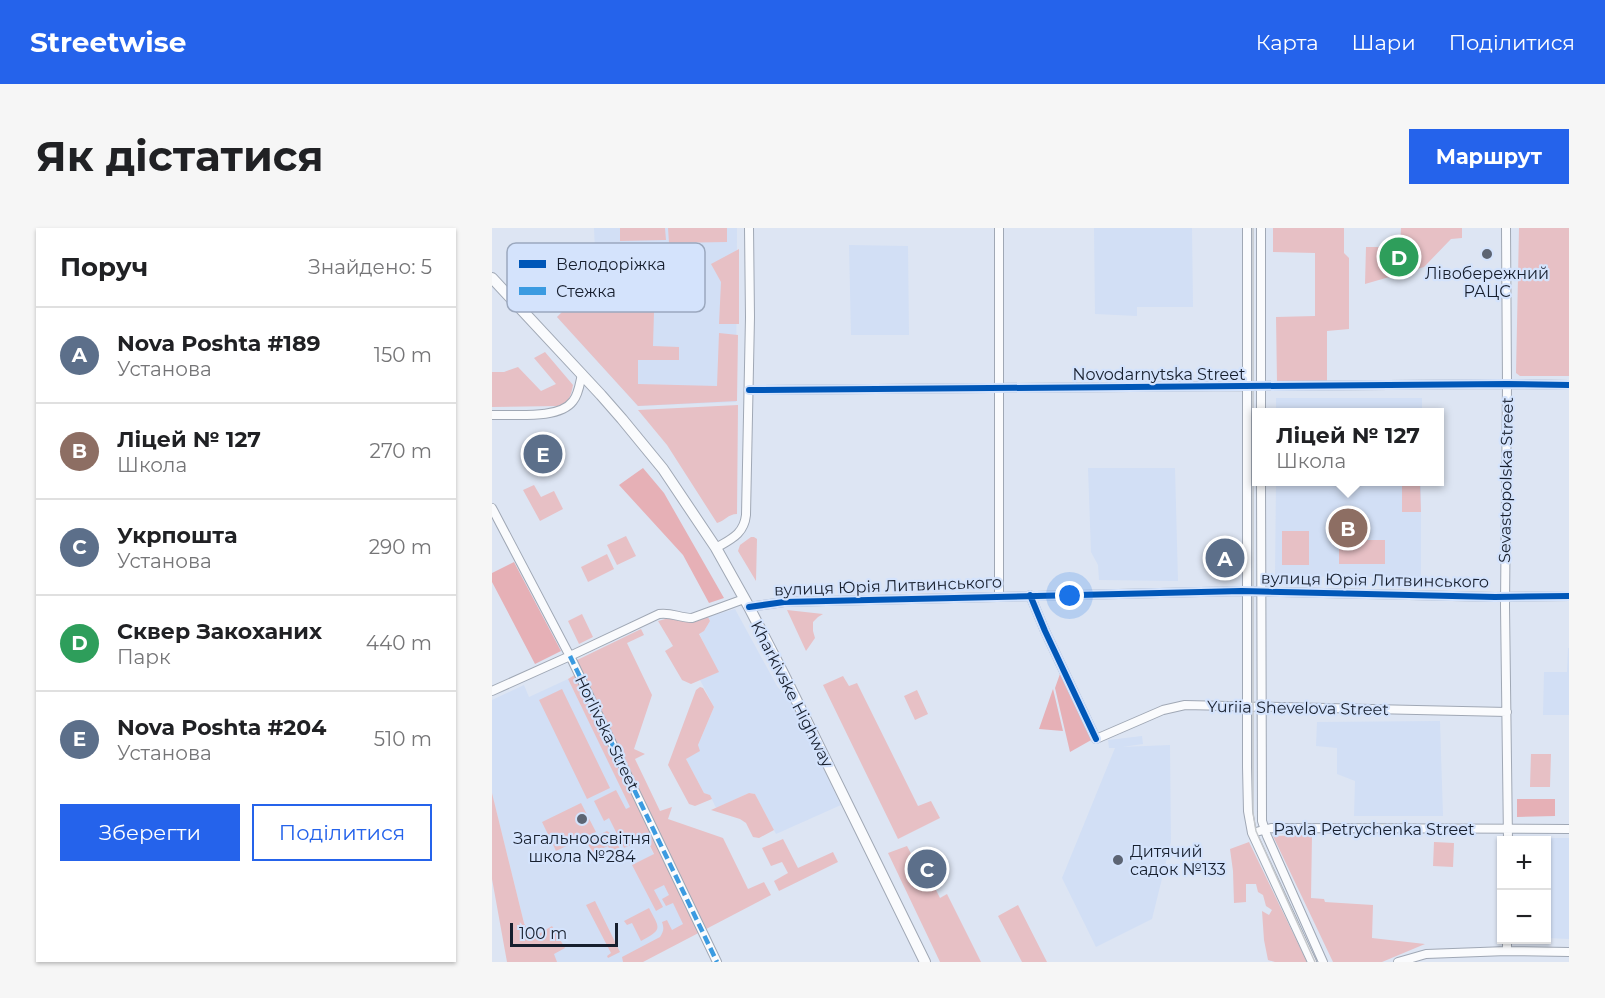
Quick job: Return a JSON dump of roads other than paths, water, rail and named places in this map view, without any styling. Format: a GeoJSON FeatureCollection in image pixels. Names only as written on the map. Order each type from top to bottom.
{"type":"FeatureCollection","features":[{"type":"Feature","properties":{"kind":"main road","name":"Kharkivske Highway"},"geometry":{"type":"LineString","coordinates":[[492,278],[507,294]]}},
{"type":"Feature","properties":{"kind":"main road","name":"Kharkivske Highway"},"geometry":{"type":"LineString","coordinates":[[524,312],[622,419],[663,469],[716,548],[746,603],[925,962]]}},
{"type":"Feature","properties":{"kind":"street"},"geometry":{"type":"LineString","coordinates":[[716,548],[738,535],[745,522],[748,473],[749,228]]}},
{"type":"Feature","properties":{"kind":"street"},"geometry":{"type":"LineString","coordinates":[[999,228],[999,596]]}},
{"type":"Feature","properties":{"kind":"street"},"geometry":{"type":"LineString","coordinates":[[1247,228],[1248,811],[1252,832],[1312,962]]}},
{"type":"Feature","properties":{"kind":"street"},"geometry":{"type":"LineString","coordinates":[[1261,228],[1261,408]]}},
{"type":"Feature","properties":{"kind":"street","name":"Sevastopolska Street"},"geometry":{"type":"LineString","coordinates":[[1506,228],[1508,384],[1505,597],[1508,836]]}},
{"type":"Feature","properties":{"kind":"street"},"geometry":{"type":"LineString","coordinates":[[492,415],[548,414],[567,407],[576,397],[582,374]]}},
{"type":"Feature","properties":{"kind":"street","name":"Novodarnytska Street"},"geometry":{"type":"LineString","coordinates":[[749,390],[1569,385]]}},
{"type":"Feature","properties":{"kind":"street"},"geometry":{"type":"LineString","coordinates":[[1261,486],[1262,816],[1264,829],[1323,962]]}},
{"type":"Feature","properties":{"kind":"street","name":"Horlivska Street"},"geometry":{"type":"LineString","coordinates":[[492,508],[570,656],[717,962]]}},
{"type":"Feature","properties":{"kind":"street","name":"вулиця Юрія Литвинського"},"geometry":{"type":"LineString","coordinates":[[492,691],[659,614],[668,613],[683,618],[692,618],[746,603],[1247,591],[1505,597],[1569,596]]}},
{"type":"Feature","properties":{"kind":"street","name":"Yuriia Shevelova Street"},"geometry":{"type":"LineString","coordinates":[[1029,595],[1095,739],[1163,710],[1185,705],[1507,712]]}},
{"type":"Feature","properties":{"kind":"street","name":"Pavla Petrychenka Street"},"geometry":{"type":"LineString","coordinates":[[1252,832],[1264,829],[1334,828],[1569,829]]}},
{"type":"Feature","properties":{"kind":"street"},"geometry":{"type":"LineString","coordinates":[[1507,944],[1507,951]]}},
{"type":"Feature","properties":{"kind":"street"},"geometry":{"type":"LineString","coordinates":[[1398,962],[1426,954],[1456,958],[1507,951],[1569,952]]}},
{"type":"Feature","properties":{"kind":"tram line"},"geometry":{"type":"LineString","coordinates":[[1253,228],[1253,408]]}},
{"type":"Feature","properties":{"kind":"tram line"},"geometry":{"type":"LineString","coordinates":[[1253,486],[1253,813],[1256,831],[1315,962]]}},
{"type":"Feature","properties":{"kind":"place","name":"Лівобережний РАЦС"},"geometry":{"type":"Point","coordinates":[1487,254]}},
{"type":"Feature","properties":{"kind":"place","name":"Сквер Закоханих"},"geometry":{"type":"Point","coordinates":[1399,257]}},
{"type":"Feature","properties":{"kind":"place","name":"Nova Poshta #204"},"geometry":{"type":"Point","coordinates":[543,454]}},
{"type":"Feature","properties":{"kind":"place","name":"Ліцей № 127"},"geometry":{"type":"Point","coordinates":[1348,528]}},
{"type":"Feature","properties":{"kind":"place","name":"Nova Poshta #189"},"geometry":{"type":"Point","coordinates":[1225,558]}},
{"type":"Feature","properties":{"kind":"place","name":"Загальноосвітня школа №284"},"geometry":{"type":"Point","coordinates":[582,819]}},
{"type":"Feature","properties":{"kind":"place","name":"Дитячий садок №133"},"geometry":{"type":"Point","coordinates":[1118,860]}},
{"type":"Feature","properties":{"kind":"place","name":"Укрпошта"},"geometry":{"type":"Point","coordinates":[927,869]}}]}
